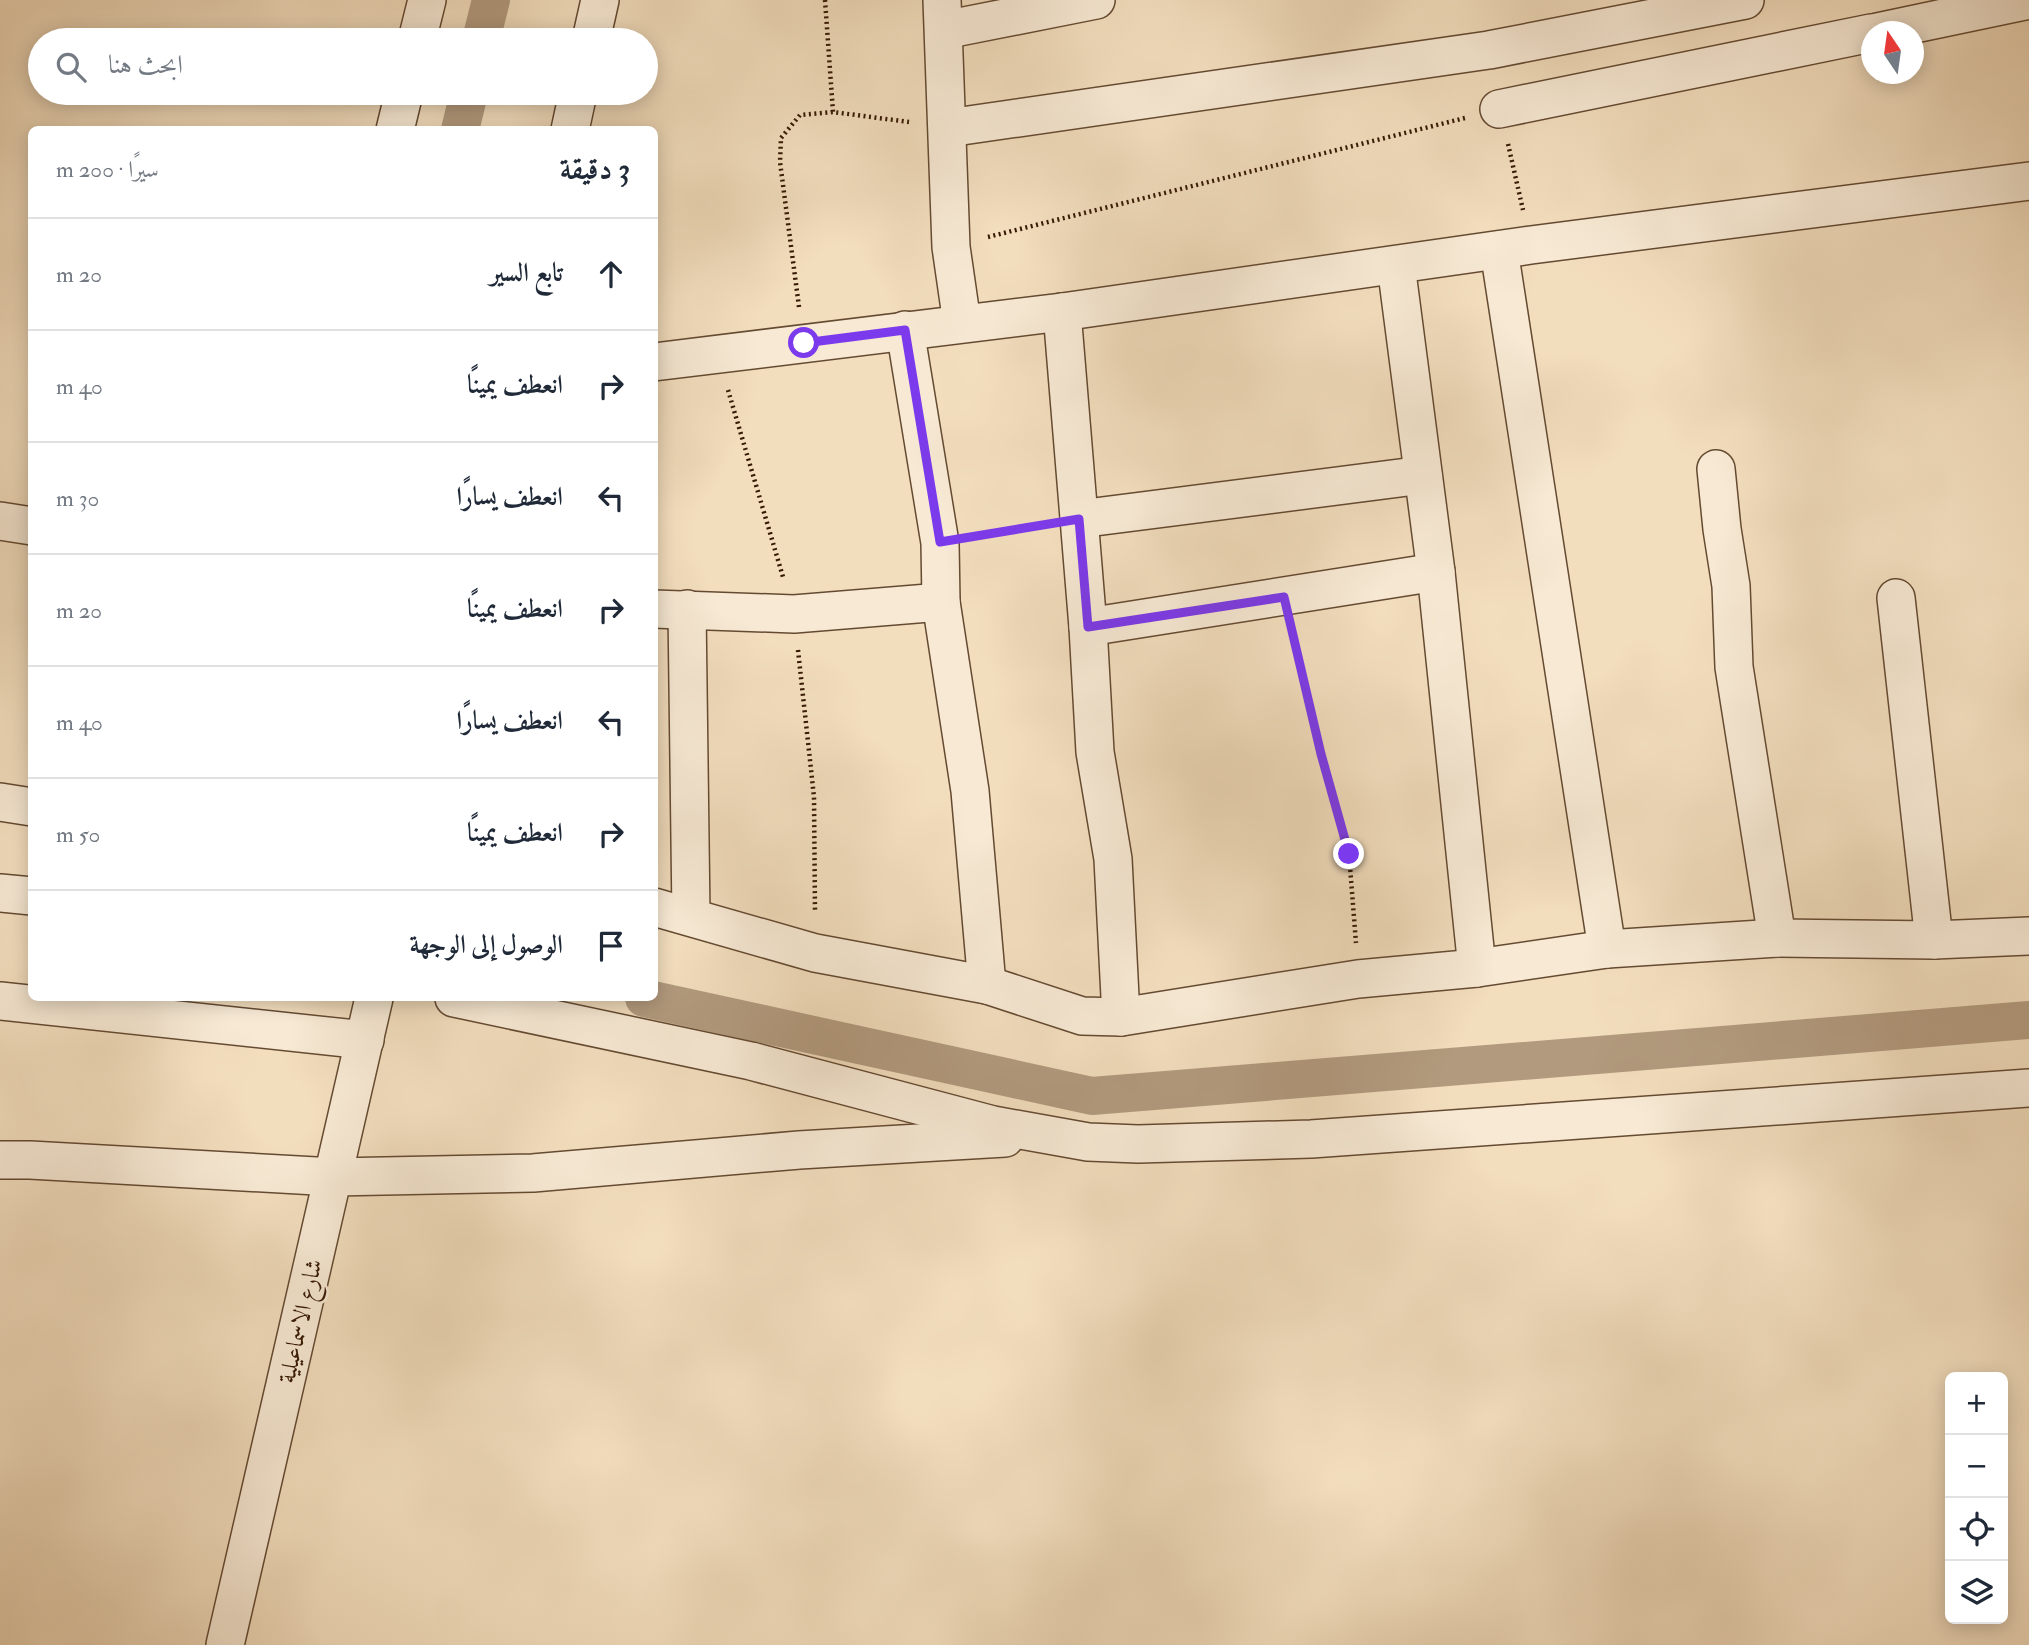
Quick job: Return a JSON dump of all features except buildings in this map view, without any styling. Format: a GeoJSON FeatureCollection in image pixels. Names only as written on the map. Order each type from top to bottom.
{"type":"FeatureCollection","features":[{"type":"Feature","properties":{"kind":"street"},"geometry":{"type":"LineString","coordinates":[[420,28],[427,0]]}},
{"type":"Feature","properties":{"kind":"street"},"geometry":{"type":"LineString","coordinates":[[593,28],[600,0]]}},
{"type":"Feature","properties":{"kind":"street"},"geometry":{"type":"LineString","coordinates":[[962,323],[951,247],[943,15],[1096,0]]}},
{"type":"Feature","properties":{"kind":"street"},"geometry":{"type":"LineString","coordinates":[[948,128],[1489,50],[1745,0]]}},
{"type":"Feature","properties":{"kind":"street"},"geometry":{"type":"LineString","coordinates":[[1924,22],[2029,0]]}},
{"type":"Feature","properties":{"kind":"street"},"geometry":{"type":"LineString","coordinates":[[1499,109],[1861,35]]}},
{"type":"Feature","properties":{"kind":"street"},"geometry":{"type":"LineString","coordinates":[[396,126],[401,105]]}},
{"type":"Feature","properties":{"kind":"street"},"geometry":{"type":"LineString","coordinates":[[571,126],[575,105]]}},
{"type":"Feature","properties":{"kind":"street"},"geometry":{"type":"LineString","coordinates":[[658,362],[1062,312],[1515,248],[2029,181]]}},
{"type":"Feature","properties":{"kind":"street"},"geometry":{"type":"LineString","coordinates":[[1515,248],[1607,949]]}},
{"type":"Feature","properties":{"kind":"street"},"geometry":{"type":"LineString","coordinates":[[1396,265],[1436,572],[1477,968]]}},
{"type":"Feature","properties":{"kind":"street"},"geometry":{"type":"LineString","coordinates":[[1062,312],[1088,627],[1095,752],[1113,859],[1121,1017]]}},
{"type":"Feature","properties":{"kind":"street"},"geometry":{"type":"LineString","coordinates":[[905,330],[940,542],[941,602],[970,792],[986,985]]}},
{"type":"Feature","properties":{"kind":"street"},"geometry":{"type":"LineString","coordinates":[[1716,469],[1731,586],[1734,667],[1777,939]]}},
{"type":"Feature","properties":{"kind":"street"},"geometry":{"type":"LineString","coordinates":[[1079,519],[1423,475]]}},
{"type":"Feature","properties":{"kind":"street"},"geometry":{"type":"LineString","coordinates":[[0,521],[28,525]]}},
{"type":"Feature","properties":{"kind":"street"},"geometry":{"type":"LineString","coordinates":[[1088,627],[1436,572]]}},
{"type":"Feature","properties":{"kind":"street"},"geometry":{"type":"LineString","coordinates":[[1896,598],[1934,940]]}},
{"type":"Feature","properties":{"kind":"street"},"geometry":{"type":"LineString","coordinates":[[691,916],[671,609],[794,614],[941,602]]}},
{"type":"Feature","properties":{"kind":"street"},"geometry":{"type":"LineString","coordinates":[[0,802],[28,806]]}},
{"type":"Feature","properties":{"kind":"street"},"geometry":{"type":"LineString","coordinates":[[0,893],[28,896]]}},
{"type":"Feature","properties":{"kind":"street"},"geometry":{"type":"LineString","coordinates":[[658,908],[815,953],[986,985],[1082,1016],[1121,1017],[1358,979],[1477,968],[1607,949],[1777,939],[1934,940],[2029,936]]}},
{"type":"Feature","properties":{"kind":"street"},"geometry":{"type":"LineString","coordinates":[[0,1001],[365,1040]]}},
{"type":"Feature","properties":{"kind":"street","name":"شارع الاسماعيلية"},"geometry":{"type":"LineString","coordinates":[[225,1645],[373,1001]]}},
{"type":"Feature","properties":{"kind":"street"},"geometry":{"type":"LineString","coordinates":[[468,1001],[751,1061],[993,1125],[1088,1142],[1138,1144],[1311,1139],[2029,1088]]}},
{"type":"Feature","properties":{"kind":"street"},"geometry":{"type":"LineString","coordinates":[[0,1160],[334,1177],[533,1172],[799,1150],[1045,1135]]}},
{"type":"Feature","properties":{"kind":"path"},"geometry":{"type":"LineString","coordinates":[[825,0],[833,111]]}},
{"type":"Feature","properties":{"kind":"path"},"geometry":{"type":"LineString","coordinates":[[951,247],[1499,109],[1515,248]]}},
{"type":"Feature","properties":{"kind":"path"},"geometry":{"type":"LineString","coordinates":[[804,343],[780,162],[781,138],[800,115],[833,111],[948,128]]}},
{"type":"Feature","properties":{"kind":"path"},"geometry":{"type":"LineString","coordinates":[[718,354],[794,614],[814,797],[815,953]]}},
{"type":"Feature","properties":{"kind":"path"},"geometry":{"type":"LineString","coordinates":[[940,542],[1079,519]]}},
{"type":"Feature","properties":{"kind":"path"},"geometry":{"type":"LineString","coordinates":[[1284,597],[1321,754],[1349,854],[1358,979]]}},
{"type":"Feature","properties":{"kind":"waterway"},"geometry":{"type":"LineString","coordinates":[[484,28],[491,0]]}},
{"type":"Feature","properties":{"kind":"waterway"},"geometry":{"type":"LineString","coordinates":[[461,126],[466,105]]}},
{"type":"Feature","properties":{"kind":"waterway"},"geometry":{"type":"LineString","coordinates":[[658,1001],[1092,1096],[2029,1020]]}},
{"type":"Feature","properties":{"kind":"route"},"geometry":{"type":"LineString","coordinates":[[804,343],[905,330],[940,542],[1079,519],[1088,627],[1284,597],[1321,754],[1349,854]]}}]}
